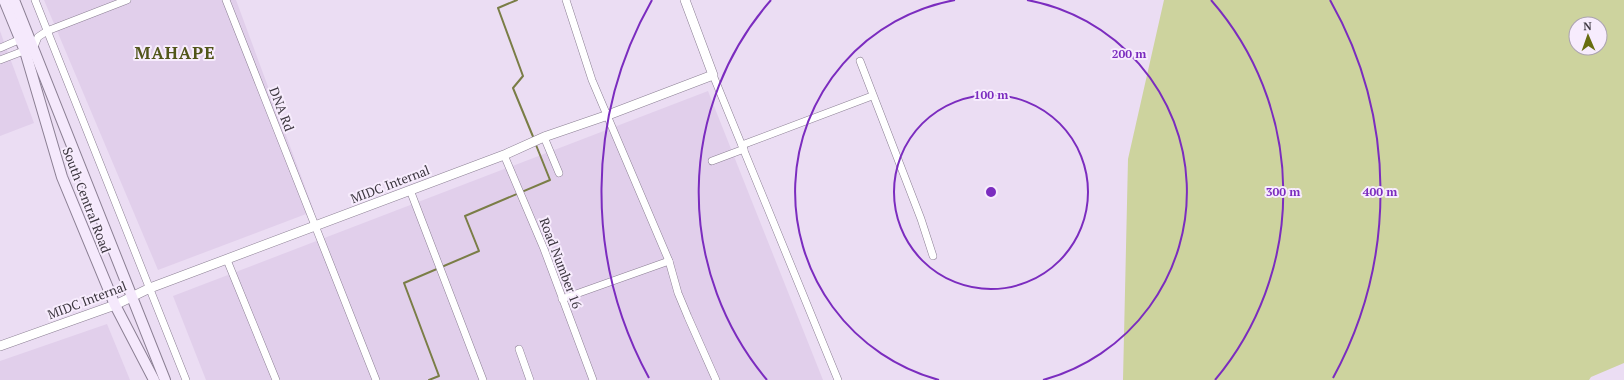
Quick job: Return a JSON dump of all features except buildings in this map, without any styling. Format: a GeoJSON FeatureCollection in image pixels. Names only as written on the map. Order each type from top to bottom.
{"type":"FeatureCollection","features":[{"type":"Feature","properties":{"kind":"main road","name":"South Central Road"},"geometry":{"type":"LineString","coordinates":[[4,0],[29,37]]}},
{"type":"Feature","properties":{"kind":"main road","name":"South Central Road"},"geometry":{"type":"LineString","coordinates":[[14,0],[29,37],[29,49],[62,177],[115,305],[154,380]]}},
{"type":"Feature","properties":{"kind":"main road","name":"South Central Road"},"geometry":{"type":"LineString","coordinates":[[29,49],[165,380]]}},
{"type":"Feature","properties":{"kind":"street"},"geometry":{"type":"LineString","coordinates":[[35,0],[186,380]]}},
{"type":"Feature","properties":{"kind":"street"},"geometry":{"type":"LineString","coordinates":[[0,48],[128,0]]}},
{"type":"Feature","properties":{"kind":"street","name":"DNA Rd"},"geometry":{"type":"LineString","coordinates":[[226,0],[376,380]]}},
{"type":"Feature","properties":{"kind":"street"},"geometry":{"type":"LineString","coordinates":[[566,0],[592,80],[669,261],[678,293],[716,380]]}},
{"type":"Feature","properties":{"kind":"street"},"geometry":{"type":"LineString","coordinates":[[685,0],[838,380]]}},
{"type":"Feature","properties":{"kind":"street"},"geometry":{"type":"LineString","coordinates":[[0,60],[29,49],[29,37]]}},
{"type":"Feature","properties":{"kind":"street"},"geometry":{"type":"LineString","coordinates":[[860,62],[921,219],[933,256]]}},
{"type":"Feature","properties":{"kind":"street","name":"MIDC Internal"},"geometry":{"type":"LineString","coordinates":[[0,346],[115,305],[150,288],[504,155],[544,137],[608,115],[714,75]]}},
{"type":"Feature","properties":{"kind":"street"},"geometry":{"type":"LineString","coordinates":[[712,160],[872,96]]}},
{"type":"Feature","properties":{"kind":"street"},"geometry":{"type":"LineString","coordinates":[[544,137],[559,173]]}},
{"type":"Feature","properties":{"kind":"street","name":"Road Number 16"},"geometry":{"type":"LineString","coordinates":[[504,155],[517,182],[593,380]]}},
{"type":"Feature","properties":{"kind":"street"},"geometry":{"type":"LineString","coordinates":[[410,190],[484,380]]}},
{"type":"Feature","properties":{"kind":"street"},"geometry":{"type":"LineString","coordinates":[[227,260],[276,380]]}},
{"type":"Feature","properties":{"kind":"street"},"geometry":{"type":"LineString","coordinates":[[562,299],[669,261]]}},
{"type":"Feature","properties":{"kind":"street"},"geometry":{"type":"LineString","coordinates":[[519,349],[530,380]]}},
{"type":"Feature","properties":{"kind":"shaded area"},"geometry":{"type":"Polygon","coordinates":[[[44,0],[236,0],[314,211],[158,270],[44,0]]]}},
{"type":"Feature","properties":{"kind":"shaded area"},"geometry":{"type":"Polygon","coordinates":[[[0,31],[34,123],[0,136],[0,31]]]}},
{"type":"Feature","properties":{"kind":"shaded area"},"geometry":{"type":"Polygon","coordinates":[[[708,91],[823,380],[206,380],[173,296],[708,91]]]}},
{"type":"Feature","properties":{"kind":"shaded area"},"geometry":{"type":"Polygon","coordinates":[[[107,324],[130,380],[0,380],[0,361],[107,324]]]}},
{"type":"Feature","properties":{"kind":"green space"},"geometry":{"type":"Polygon","coordinates":[[[1164,0],[1624,0],[1624,363],[1591,377],[1589,380],[1123,380],[1128,159],[1164,0]]]}},
{"type":"Feature","properties":{"kind":"waterway"},"geometry":{"type":"LineString","coordinates":[[517,0],[498,8],[523,76],[513,88],[534,139]]}},
{"type":"Feature","properties":{"kind":"waterway"},"geometry":{"type":"LineString","coordinates":[[429,380],[439,376],[404,283],[479,251],[465,216],[550,180],[536,145]]}},
{"type":"Feature","properties":{"kind":"district","name":"MAHAPE"},"geometry":{"type":"Point","coordinates":[175,53]}}]}
